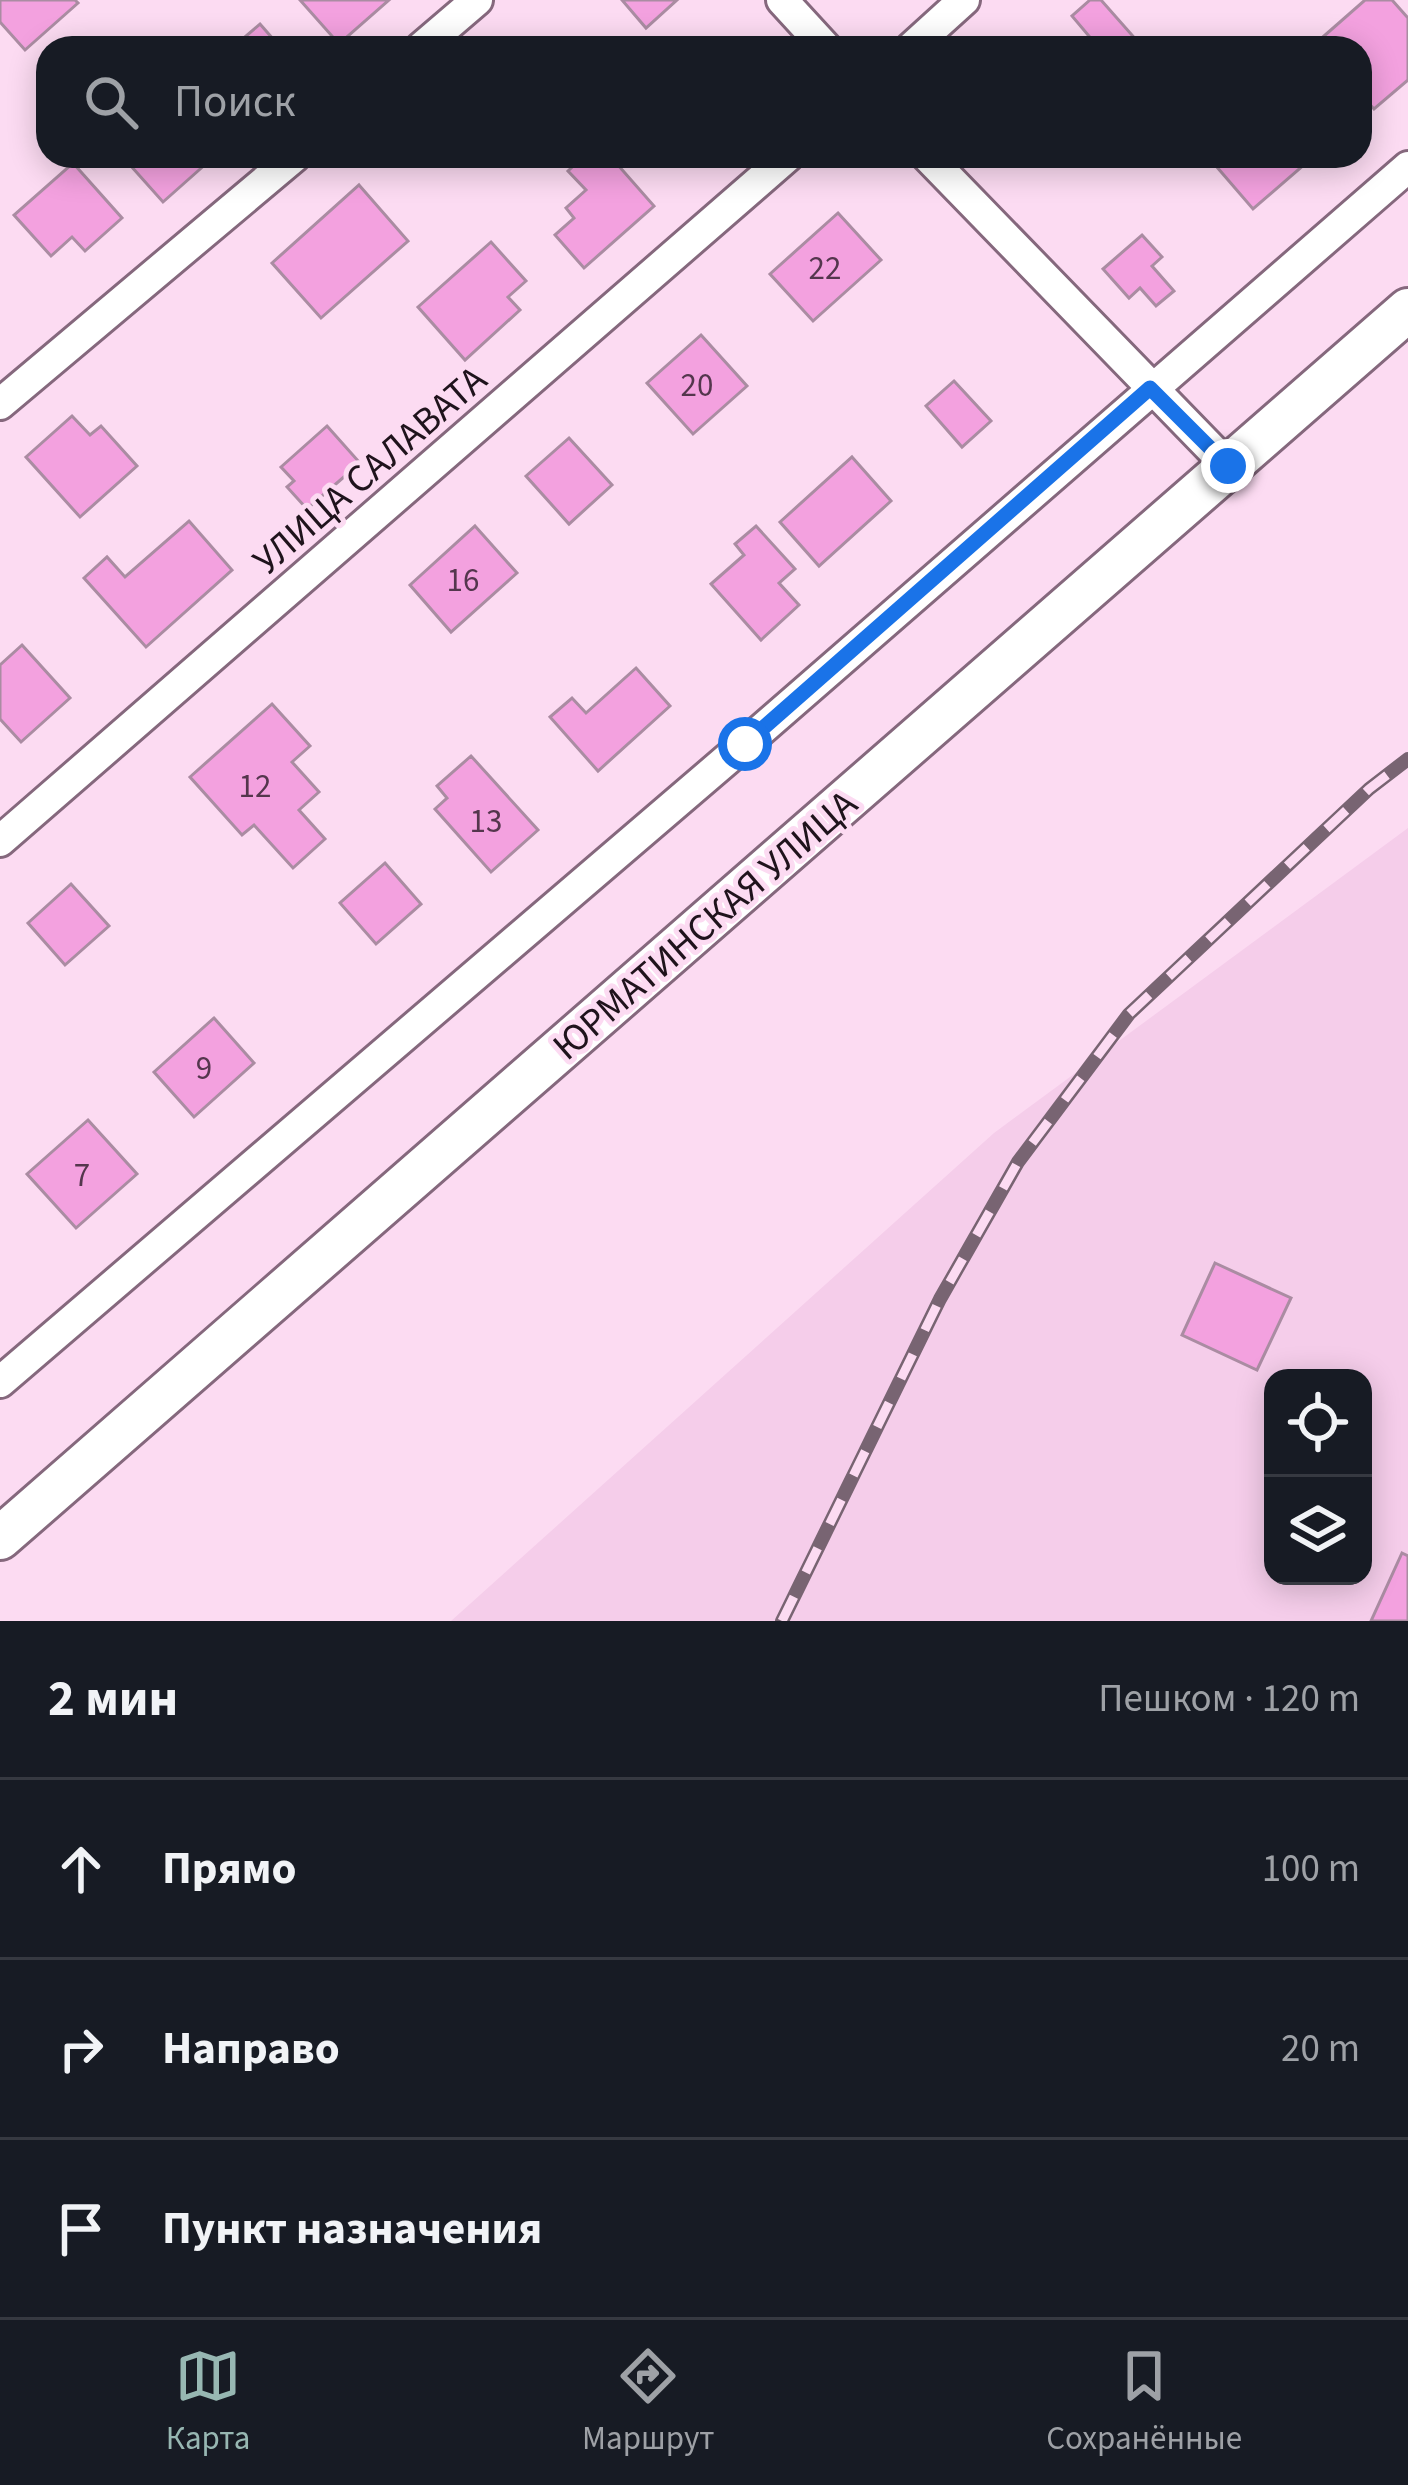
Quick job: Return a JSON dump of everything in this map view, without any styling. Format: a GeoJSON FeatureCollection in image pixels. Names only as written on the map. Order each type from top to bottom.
{"type":"FeatureCollection","features":[{"type":"Feature","properties":{"kind":"main road","name":"ЮРМАТИНСКАЯ УЛИЦА"},"geometry":{"type":"LineString","coordinates":[[0,1538],[1408,310]]}},
{"type":"Feature","properties":{"kind":"street"},"geometry":{"type":"LineString","coordinates":[[435,36],[477,0]]}},
{"type":"Feature","properties":{"kind":"street"},"geometry":{"type":"LineString","coordinates":[[782,0],[815,36]]}},
{"type":"Feature","properties":{"kind":"street"},"geometry":{"type":"LineString","coordinates":[[924,36],[964,0]]}},
{"type":"Feature","properties":{"kind":"street"},"geometry":{"type":"LineString","coordinates":[[0,1382],[745,744],[1408,166]]}},
{"type":"Feature","properties":{"kind":"street"},"geometry":{"type":"LineString","coordinates":[[0,404],[281,168]]}},
{"type":"Feature","properties":{"kind":"street","name":"УЛИЦА САЛАВАТА"},"geometry":{"type":"LineString","coordinates":[[0,841],[774,168]]}},
{"type":"Feature","properties":{"kind":"street"},"geometry":{"type":"LineString","coordinates":[[939,168],[1228,466]]}},
{"type":"Feature","properties":{"kind":"shaded area"},"geometry":{"type":"Polygon","coordinates":[[[1408,828],[1408,1621],[451,1621],[994,1133],[1408,828]]]}},
{"type":"Feature","properties":{"kind":"building"},"geometry":{"type":"Polygon","coordinates":[[[0,0],[78,3],[25,50],[0,22],[0,0]]]}},
{"type":"Feature","properties":{"kind":"building"},"geometry":{"type":"Polygon","coordinates":[[[300,0],[389,0],[348,36],[332,36],[300,0]]]}},
{"type":"Feature","properties":{"kind":"building"},"geometry":{"type":"Polygon","coordinates":[[[622,0],[677,0],[646,28],[622,0]]]}},
{"type":"Feature","properties":{"kind":"building"},"geometry":{"type":"Polygon","coordinates":[[[1090,0],[1101,0],[1133,36],[1089,36],[1072,16],[1090,0]]]}},
{"type":"Feature","properties":{"kind":"building"},"geometry":{"type":"Polygon","coordinates":[[[1365,0],[1392,0],[1408,18],[1408,80],[1374,109],[1372,36],[1324,36],[1365,0]]]}},
{"type":"Feature","properties":{"kind":"building"},"geometry":{"type":"Polygon","coordinates":[[[260,24],[270,36],[246,36],[260,24]]]}},
{"type":"Feature","properties":{"kind":"building"},"geometry":{"type":"Polygon","coordinates":[[[67,168],[77,168],[122,218],[85,251],[72,237],[51,256],[14,215],[67,168]]]}},
{"type":"Feature","properties":{"kind":"building"},"geometry":{"type":"Polygon","coordinates":[[[133,168],[201,168],[163,202],[133,168]]]}},
{"type":"Feature","properties":{"kind":"building"},"geometry":{"type":"Polygon","coordinates":[[[621,168],[654,206],[584,268],[555,235],[574,218],[566,208],[586,190],[568,171],[621,168]]]}},
{"type":"Feature","properties":{"kind":"building"},"geometry":{"type":"Polygon","coordinates":[[[1218,168],[1300,168],[1253,209],[1218,168]]]}},
{"type":"Feature","properties":{"kind":"building"},"geometry":{"type":"Polygon","coordinates":[[[359,185],[408,241],[321,318],[272,263],[359,185]]]}},
{"type":"Feature","properties":{"kind":"building"},"geometry":{"type":"Polygon","coordinates":[[[838,213],[881,260],[813,321],[770,274],[838,213]]]}},
{"type":"Feature","properties":{"kind":"building"},"geometry":{"type":"Polygon","coordinates":[[[1142,235],[1162,257],[1152,266],[1174,291],[1156,306],[1140,288],[1129,298],[1103,269],[1142,235]]]}},
{"type":"Feature","properties":{"kind":"building"},"geometry":{"type":"Polygon","coordinates":[[[491,242],[526,281],[508,297],[520,310],[465,360],[418,307],[491,242]]]}},
{"type":"Feature","properties":{"kind":"building"},"geometry":{"type":"Polygon","coordinates":[[[701,335],[747,386],[693,434],[647,383],[701,335]]]}},
{"type":"Feature","properties":{"kind":"building"},"geometry":{"type":"Polygon","coordinates":[[[954,381],[991,421],[962,447],[926,406],[954,381]]]}},
{"type":"Feature","properties":{"kind":"building"},"geometry":{"type":"Polygon","coordinates":[[[72,416],[90,435],[101,426],[137,466],[80,517],[26,457],[72,416]]]}},
{"type":"Feature","properties":{"kind":"building"},"geometry":{"type":"Polygon","coordinates":[[[327,426],[360,463],[307,509],[287,487],[294,481],[281,467],[327,426]]]}},
{"type":"Feature","properties":{"kind":"building"},"geometry":{"type":"Polygon","coordinates":[[[569,438],[612,485],[569,524],[526,476],[569,438]]]}},
{"type":"Feature","properties":{"kind":"building"},"geometry":{"type":"Polygon","coordinates":[[[852,457],[891,501],[819,566],[780,522],[852,457]]]}},
{"type":"Feature","properties":{"kind":"building"},"geometry":{"type":"Polygon","coordinates":[[[189,521],[232,570],[146,647],[84,578],[107,557],[125,577],[189,521]]]}},
{"type":"Feature","properties":{"kind":"building"},"geometry":{"type":"Polygon","coordinates":[[[475,526],[517,573],[451,632],[410,585],[475,526]]]}},
{"type":"Feature","properties":{"kind":"building"},"geometry":{"type":"Polygon","coordinates":[[[756,526],[795,569],[779,583],[799,605],[761,640],[711,584],[744,555],[735,544],[756,526]]]}},
{"type":"Feature","properties":{"kind":"building"},"geometry":{"type":"Polygon","coordinates":[[[22,645],[70,698],[21,742],[0,719],[0,665],[22,645]]]}},
{"type":"Feature","properties":{"kind":"building"},"geometry":{"type":"Polygon","coordinates":[[[636,668],[670,706],[598,771],[550,717],[572,698],[586,713],[636,668]]]}},
{"type":"Feature","properties":{"kind":"building"},"geometry":{"type":"Polygon","coordinates":[[[272,704],[310,746],[292,762],[319,792],[299,810],[325,839],[293,868],[254,825],[242,835],[190,777],[272,704]]]}},
{"type":"Feature","properties":{"kind":"building"},"geometry":{"type":"Polygon","coordinates":[[[471,756],[538,830],[491,872],[435,809],[447,798],[437,786],[471,756]]]}},
{"type":"Feature","properties":{"kind":"building"},"geometry":{"type":"Polygon","coordinates":[[[385,863],[421,904],[376,944],[340,903],[385,863]]]}},
{"type":"Feature","properties":{"kind":"building"},"geometry":{"type":"Polygon","coordinates":[[[71,884],[109,926],[65,965],[28,923],[71,884]]]}},
{"type":"Feature","properties":{"kind":"building"},"geometry":{"type":"Polygon","coordinates":[[[214,1018],[254,1063],[194,1117],[154,1072],[214,1018]]]}},
{"type":"Feature","properties":{"kind":"building"},"geometry":{"type":"Polygon","coordinates":[[[88,1120],[137,1174],[76,1228],[27,1174],[88,1120]]]}},
{"type":"Feature","properties":{"kind":"building"},"geometry":{"type":"Polygon","coordinates":[[[1215,1263],[1291,1298],[1257,1370],[1182,1335],[1215,1263]]]}},
{"type":"Feature","properties":{"kind":"building"},"geometry":{"type":"Polygon","coordinates":[[[1402,1553],[1408,1556],[1408,1621],[1371,1621],[1402,1553]]]}},
{"type":"Feature","properties":{"kind":"railway"},"geometry":{"type":"LineString","coordinates":[[782,1621],[940,1299],[1018,1162],[1129,1014],[1369,789],[1408,759]]}},
{"type":"Feature","properties":{"kind":"route"},"geometry":{"type":"LineString","coordinates":[[745,744],[1150,388],[1228,466]]}}]}
